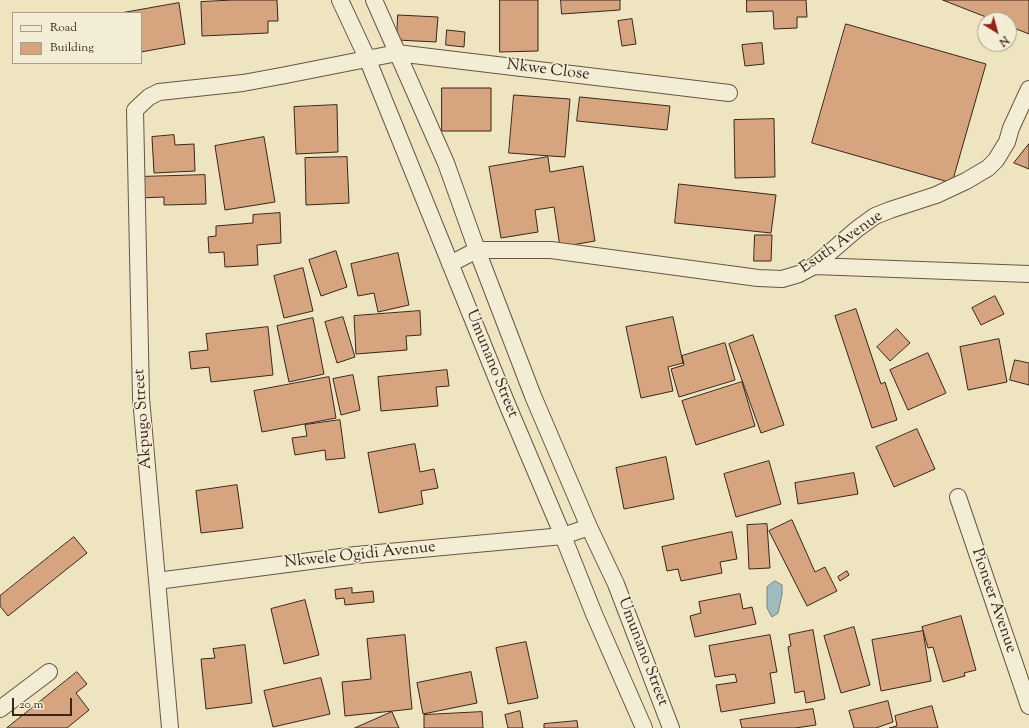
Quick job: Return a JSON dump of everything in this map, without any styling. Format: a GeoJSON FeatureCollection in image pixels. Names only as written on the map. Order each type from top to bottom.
{"type":"FeatureCollection","features":[{"type":"Feature","properties":{"kind":"street","name":"Umunano Street"},"geometry":{"type":"LineString","coordinates":[[340,0],[367,58],[594,614],[644,728]]}},
{"type":"Feature","properties":{"kind":"street","name":"Umunano Street"},"geometry":{"type":"LineString","coordinates":[[374,0],[446,163],[477,250],[533,396],[589,527],[616,584],[671,728]]}},
{"type":"Feature","properties":{"kind":"street","name":"Nkwe Close"},"geometry":{"type":"LineString","coordinates":[[135,110],[149,97],[159,92],[244,83],[397,53],[729,93]]}},
{"type":"Feature","properties":{"kind":"street","name":"Esuth Avenue"},"geometry":{"type":"LineString","coordinates":[[477,250],[551,250],[758,278],[782,278],[799,274],[814,266],[857,229],[876,216],[936,195],[966,181],[988,168],[996,160],[1007,142],[1011,128],[1029,89]]}},
{"type":"Feature","properties":{"kind":"street","name":"Akpugo Street"},"geometry":{"type":"LineString","coordinates":[[135,110],[141,398],[170,728]]}},
{"type":"Feature","properties":{"kind":"street"},"geometry":{"type":"LineString","coordinates":[[450,264],[477,250]]}},
{"type":"Feature","properties":{"kind":"street"},"geometry":{"type":"LineString","coordinates":[[814,266],[1029,274]]}},
{"type":"Feature","properties":{"kind":"street","name":"Pioneer Avenue"},"geometry":{"type":"LineString","coordinates":[[958,497],[1029,706]]}},
{"type":"Feature","properties":{"kind":"street","name":"Nkwele Ogidi Avenue"},"geometry":{"type":"LineString","coordinates":[[157,581],[356,555],[563,536],[589,527]]}},
{"type":"Feature","properties":{"kind":"street"},"geometry":{"type":"LineString","coordinates":[[0,709],[49,672]]}},
{"type":"Feature","properties":{"kind":"water"},"geometry":{"type":"Polygon","coordinates":[[[775,581],[782,585],[782,594],[778,613],[772,617],[767,608],[767,587],[775,581]]]}},
{"type":"Feature","properties":{"kind":"building"},"geometry":{"type":"Polygon","coordinates":[[[277,0],[278,21],[268,21],[268,33],[202,36],[201,2],[277,0]]]}},
{"type":"Feature","properties":{"kind":"building"},"geometry":{"type":"Polygon","coordinates":[[[500,0],[538,0],[538,51],[500,52],[500,0]]]}},
{"type":"Feature","properties":{"kind":"building"},"geometry":{"type":"Polygon","coordinates":[[[561,0],[620,0],[620,10],[562,14],[561,0]]]}},
{"type":"Feature","properties":{"kind":"building"},"geometry":{"type":"Polygon","coordinates":[[[747,0],[806,0],[807,17],[797,17],[797,28],[774,29],[773,11],[747,12],[747,0]]]}},
{"type":"Feature","properties":{"kind":"building"},"geometry":{"type":"Polygon","coordinates":[[[943,0],[1029,0],[1029,34],[1017,29],[1017,12],[977,12],[977,13],[943,0]]]}},
{"type":"Feature","properties":{"kind":"building"},"geometry":{"type":"Polygon","coordinates":[[[179,3],[185,44],[142,52],[142,12],[127,12],[179,3]]]}},
{"type":"Feature","properties":{"kind":"building"},"geometry":{"type":"Polygon","coordinates":[[[398,15],[438,17],[436,42],[397,40],[398,15]]]}},
{"type":"Feature","properties":{"kind":"building"},"geometry":{"type":"Polygon","coordinates":[[[632,19],[636,44],[622,46],[618,21],[632,19]]]}},
{"type":"Feature","properties":{"kind":"building"},"geometry":{"type":"Polygon","coordinates":[[[846,24],[986,64],[952,183],[812,143],[846,24]]]}},
{"type":"Feature","properties":{"kind":"building"},"geometry":{"type":"Polygon","coordinates":[[[447,30],[465,32],[464,47],[446,45],[447,30]]]}},
{"type":"Feature","properties":{"kind":"building"},"geometry":{"type":"Polygon","coordinates":[[[762,43],[764,64],[745,66],[742,45],[762,43]]]}},
{"type":"Feature","properties":{"kind":"building"},"geometry":{"type":"Polygon","coordinates":[[[442,88],[491,88],[491,131],[442,131],[442,88]]]}},
{"type":"Feature","properties":{"kind":"building"},"geometry":{"type":"Polygon","coordinates":[[[514,95],[570,99],[565,157],[509,153],[514,95]]]}},
{"type":"Feature","properties":{"kind":"building"},"geometry":{"type":"Polygon","coordinates":[[[580,97],[670,106],[667,130],[577,121],[580,97]]]}},
{"type":"Feature","properties":{"kind":"building"},"geometry":{"type":"Polygon","coordinates":[[[337,105],[338,152],[296,154],[294,107],[337,105]]]}},
{"type":"Feature","properties":{"kind":"building"},"geometry":{"type":"Polygon","coordinates":[[[774,119],[775,177],[735,178],[734,120],[774,119]]]}},
{"type":"Feature","properties":{"kind":"building"},"geometry":{"type":"Polygon","coordinates":[[[174,135],[175,145],[194,144],[195,171],[154,173],[152,137],[174,135]]]}},
{"type":"Feature","properties":{"kind":"building"},"geometry":{"type":"Polygon","coordinates":[[[264,137],[275,202],[225,210],[215,146],[264,137]]]}},
{"type":"Feature","properties":{"kind":"building"},"geometry":{"type":"Polygon","coordinates":[[[1029,144],[1029,169],[1014,163],[1029,144]]]}},
{"type":"Feature","properties":{"kind":"building"},"geometry":{"type":"Polygon","coordinates":[[[347,157],[349,203],[306,205],[305,158],[347,157]]]}},
{"type":"Feature","properties":{"kind":"building"},"geometry":{"type":"Polygon","coordinates":[[[548,157],[550,172],[583,166],[595,241],[560,247],[554,207],[535,210],[538,232],[501,238],[489,167],[548,157]]]}},
{"type":"Feature","properties":{"kind":"building"},"geometry":{"type":"Polygon","coordinates":[[[205,175],[206,204],[164,205],[164,197],[139,198],[138,177],[205,175]]]}},
{"type":"Feature","properties":{"kind":"building"},"geometry":{"type":"Polygon","coordinates":[[[679,184],[776,195],[771,233],[675,223],[679,184]]]}},
{"type":"Feature","properties":{"kind":"building"},"geometry":{"type":"Polygon","coordinates":[[[280,213],[281,243],[257,245],[258,265],[225,267],[224,252],[209,253],[208,237],[216,236],[216,226],[253,223],[253,215],[280,213]]]}},
{"type":"Feature","properties":{"kind":"building"},"geometry":{"type":"Polygon","coordinates":[[[755,235],[772,235],[771,261],[754,261],[755,235]]]}},
{"type":"Feature","properties":{"kind":"building"},"geometry":{"type":"Polygon","coordinates":[[[336,251],[347,287],[321,296],[309,260],[336,251]]]}},
{"type":"Feature","properties":{"kind":"building"},"geometry":{"type":"Polygon","coordinates":[[[398,253],[409,305],[378,312],[374,293],[358,296],[351,264],[398,253]]]}},
{"type":"Feature","properties":{"kind":"building"},"geometry":{"type":"Polygon","coordinates":[[[303,268],[313,311],[284,318],[274,276],[303,268]]]}},
{"type":"Feature","properties":{"kind":"building"},"geometry":{"type":"Polygon","coordinates":[[[995,296],[1004,314],[981,325],[972,308],[995,296]]]}},
{"type":"Feature","properties":{"kind":"building"},"geometry":{"type":"Polygon","coordinates":[[[856,309],[881,384],[885,382],[897,420],[872,428],[835,316],[856,309]]]}},
{"type":"Feature","properties":{"kind":"building"},"geometry":{"type":"Polygon","coordinates":[[[420,311],[421,335],[406,336],[407,350],[356,354],[354,316],[420,311]]]}},
{"type":"Feature","properties":{"kind":"building"},"geometry":{"type":"Polygon","coordinates":[[[343,317],[355,357],[337,363],[325,322],[343,317]]]}},
{"type":"Feature","properties":{"kind":"building"},"geometry":{"type":"Polygon","coordinates":[[[673,317],[683,363],[668,367],[673,391],[641,398],[626,327],[673,317]]]}},
{"type":"Feature","properties":{"kind":"building"},"geometry":{"type":"Polygon","coordinates":[[[313,318],[324,374],[289,382],[277,326],[313,318]]]}},
{"type":"Feature","properties":{"kind":"building"},"geometry":{"type":"Polygon","coordinates":[[[268,327],[273,375],[211,382],[209,367],[191,369],[189,352],[208,350],[206,334],[268,327]]]}},
{"type":"Feature","properties":{"kind":"building"},"geometry":{"type":"Polygon","coordinates":[[[897,329],[910,343],[890,361],[877,347],[897,329]]]}},
{"type":"Feature","properties":{"kind":"building"},"geometry":{"type":"Polygon","coordinates":[[[753,335],[784,425],[761,433],[729,344],[753,335]]]}},
{"type":"Feature","properties":{"kind":"building"},"geometry":{"type":"Polygon","coordinates":[[[999,339],[1007,382],[968,390],[960,347],[999,339]]]}},
{"type":"Feature","properties":{"kind":"building"},"geometry":{"type":"Polygon","coordinates":[[[725,343],[735,380],[679,397],[671,369],[684,365],[682,356],[725,343]]]}},
{"type":"Feature","properties":{"kind":"building"},"geometry":{"type":"Polygon","coordinates":[[[928,353],[946,393],[908,410],[890,370],[928,353]]]}},
{"type":"Feature","properties":{"kind":"building"},"geometry":{"type":"Polygon","coordinates":[[[1015,360],[1029,363],[1029,385],[1010,380],[1015,360]]]}},
{"type":"Feature","properties":{"kind":"building"},"geometry":{"type":"Polygon","coordinates":[[[447,370],[449,386],[436,387],[438,406],[381,411],[378,377],[447,370]]]}},
{"type":"Feature","properties":{"kind":"building"},"geometry":{"type":"Polygon","coordinates":[[[353,375],[360,410],[341,415],[333,379],[353,375]]]}},
{"type":"Feature","properties":{"kind":"building"},"geometry":{"type":"Polygon","coordinates":[[[329,377],[336,418],[262,432],[254,391],[329,377]]]}},
{"type":"Feature","properties":{"kind":"building"},"geometry":{"type":"Polygon","coordinates":[[[742,382],[755,426],[696,445],[682,401],[742,382]]]}},
{"type":"Feature","properties":{"kind":"building"},"geometry":{"type":"Polygon","coordinates":[[[340,420],[345,458],[326,460],[325,450],[295,455],[292,438],[307,436],[305,425],[340,420]]]}},
{"type":"Feature","properties":{"kind":"building"},"geometry":{"type":"Polygon","coordinates":[[[917,429],[935,469],[894,487],[876,447],[917,429]]]}},
{"type":"Feature","properties":{"kind":"building"},"geometry":{"type":"Polygon","coordinates":[[[415,444],[420,472],[434,469],[438,488],[421,491],[423,504],[379,513],[368,453],[415,444]]]}},
{"type":"Feature","properties":{"kind":"building"},"geometry":{"type":"Polygon","coordinates":[[[666,457],[674,499],[624,509],[616,468],[666,457]]]}},
{"type":"Feature","properties":{"kind":"building"},"geometry":{"type":"Polygon","coordinates":[[[769,461],[781,504],[736,517],[724,474],[769,461]]]}},
{"type":"Feature","properties":{"kind":"building"},"geometry":{"type":"Polygon","coordinates":[[[854,473],[858,494],[798,504],[795,483],[854,473]]]}},
{"type":"Feature","properties":{"kind":"building"},"geometry":{"type":"Polygon","coordinates":[[[237,485],[243,528],[201,533],[196,491],[237,485]]]}},
{"type":"Feature","properties":{"kind":"building"},"geometry":{"type":"Polygon","coordinates":[[[792,520],[815,572],[825,567],[837,591],[807,606],[769,531],[792,520]]]}},
{"type":"Feature","properties":{"kind":"building"},"geometry":{"type":"Polygon","coordinates":[[[767,524],[770,568],[749,569],[747,525],[767,524]]]}},
{"type":"Feature","properties":{"kind":"building"},"geometry":{"type":"Polygon","coordinates":[[[732,532],[737,559],[720,562],[722,573],[681,581],[678,569],[667,571],[662,547],[732,532]]]}},
{"type":"Feature","properties":{"kind":"building"},"geometry":{"type":"Polygon","coordinates":[[[74,537],[87,553],[8,616],[0,606],[0,596],[74,537]]]}},
{"type":"Feature","properties":{"kind":"building"},"geometry":{"type":"Polygon","coordinates":[[[847,571],[849,575],[840,581],[838,577],[847,571]]]}},
{"type":"Feature","properties":{"kind":"building"},"geometry":{"type":"Polygon","coordinates":[[[352,588],[352,593],[373,591],[374,602],[345,605],[344,598],[336,599],[335,590],[352,588]]]}},
{"type":"Feature","properties":{"kind":"building"},"geometry":{"type":"Polygon","coordinates":[[[740,594],[743,609],[752,607],[756,624],[695,637],[690,616],[701,613],[699,602],[740,594]]]}},
{"type":"Feature","properties":{"kind":"building"},"geometry":{"type":"Polygon","coordinates":[[[305,600],[319,655],[284,664],[271,609],[305,600]]]}},
{"type":"Feature","properties":{"kind":"building"},"geometry":{"type":"Polygon","coordinates":[[[961,616],[976,670],[964,673],[965,676],[943,682],[933,647],[928,648],[922,627],[961,616]]]}},
{"type":"Feature","properties":{"kind":"building"},"geometry":{"type":"Polygon","coordinates":[[[854,627],[870,685],[841,693],[824,636],[854,627]]]}},
{"type":"Feature","properties":{"kind":"building"},"geometry":{"type":"Polygon","coordinates":[[[813,630],[825,699],[806,703],[804,691],[795,693],[788,647],[791,646],[789,635],[813,630]]]}},
{"type":"Feature","properties":{"kind":"building"},"geometry":{"type":"Polygon","coordinates":[[[923,631],[931,681],[881,691],[872,640],[923,631]]]}},
{"type":"Feature","properties":{"kind":"building"},"geometry":{"type":"Polygon","coordinates":[[[405,635],[412,709],[345,716],[342,682],[371,679],[367,639],[405,635]]]}},
{"type":"Feature","properties":{"kind":"building"},"geometry":{"type":"Polygon","coordinates":[[[770,635],[777,672],[770,673],[775,703],[721,712],[716,685],[737,682],[735,674],[715,677],[709,646],[770,635]]]}},
{"type":"Feature","properties":{"kind":"building"},"geometry":{"type":"Polygon","coordinates":[[[526,642],[538,698],[508,704],[496,648],[526,642]]]}},
{"type":"Feature","properties":{"kind":"building"},"geometry":{"type":"Polygon","coordinates":[[[245,645],[252,703],[206,709],[201,659],[215,658],[213,649],[245,645]]]}},
{"type":"Feature","properties":{"kind":"building"},"geometry":{"type":"Polygon","coordinates":[[[77,672],[87,684],[76,693],[89,710],[67,728],[7,728],[77,672]]]}},
{"type":"Feature","properties":{"kind":"building"},"geometry":{"type":"Polygon","coordinates":[[[471,672],[477,703],[423,714],[417,683],[471,672]]]}},
{"type":"Feature","properties":{"kind":"building"},"geometry":{"type":"Polygon","coordinates":[[[321,678],[330,714],[273,727],[264,691],[321,678]]]}},
{"type":"Feature","properties":{"kind":"building"},"geometry":{"type":"Polygon","coordinates":[[[888,701],[893,722],[876,728],[854,728],[849,711],[888,701]]]}},
{"type":"Feature","properties":{"kind":"building"},"geometry":{"type":"Polygon","coordinates":[[[932,706],[938,728],[889,728],[897,726],[895,716],[932,706]]]}},
{"type":"Feature","properties":{"kind":"building"},"geometry":{"type":"Polygon","coordinates":[[[813,709],[816,725],[795,728],[742,728],[740,720],[813,709]]]}},
{"type":"Feature","properties":{"kind":"building"},"geometry":{"type":"Polygon","coordinates":[[[520,711],[523,728],[508,728],[505,715],[520,711]]]}},
{"type":"Feature","properties":{"kind":"building"},"geometry":{"type":"Polygon","coordinates":[[[392,712],[399,728],[355,728],[392,712]]]}},
{"type":"Feature","properties":{"kind":"building"},"geometry":{"type":"Polygon","coordinates":[[[482,712],[483,728],[424,728],[424,715],[482,712]]]}},
{"type":"Feature","properties":{"kind":"building"},"geometry":{"type":"Polygon","coordinates":[[[577,721],[578,728],[544,728],[544,724],[577,721]]]}}]}
